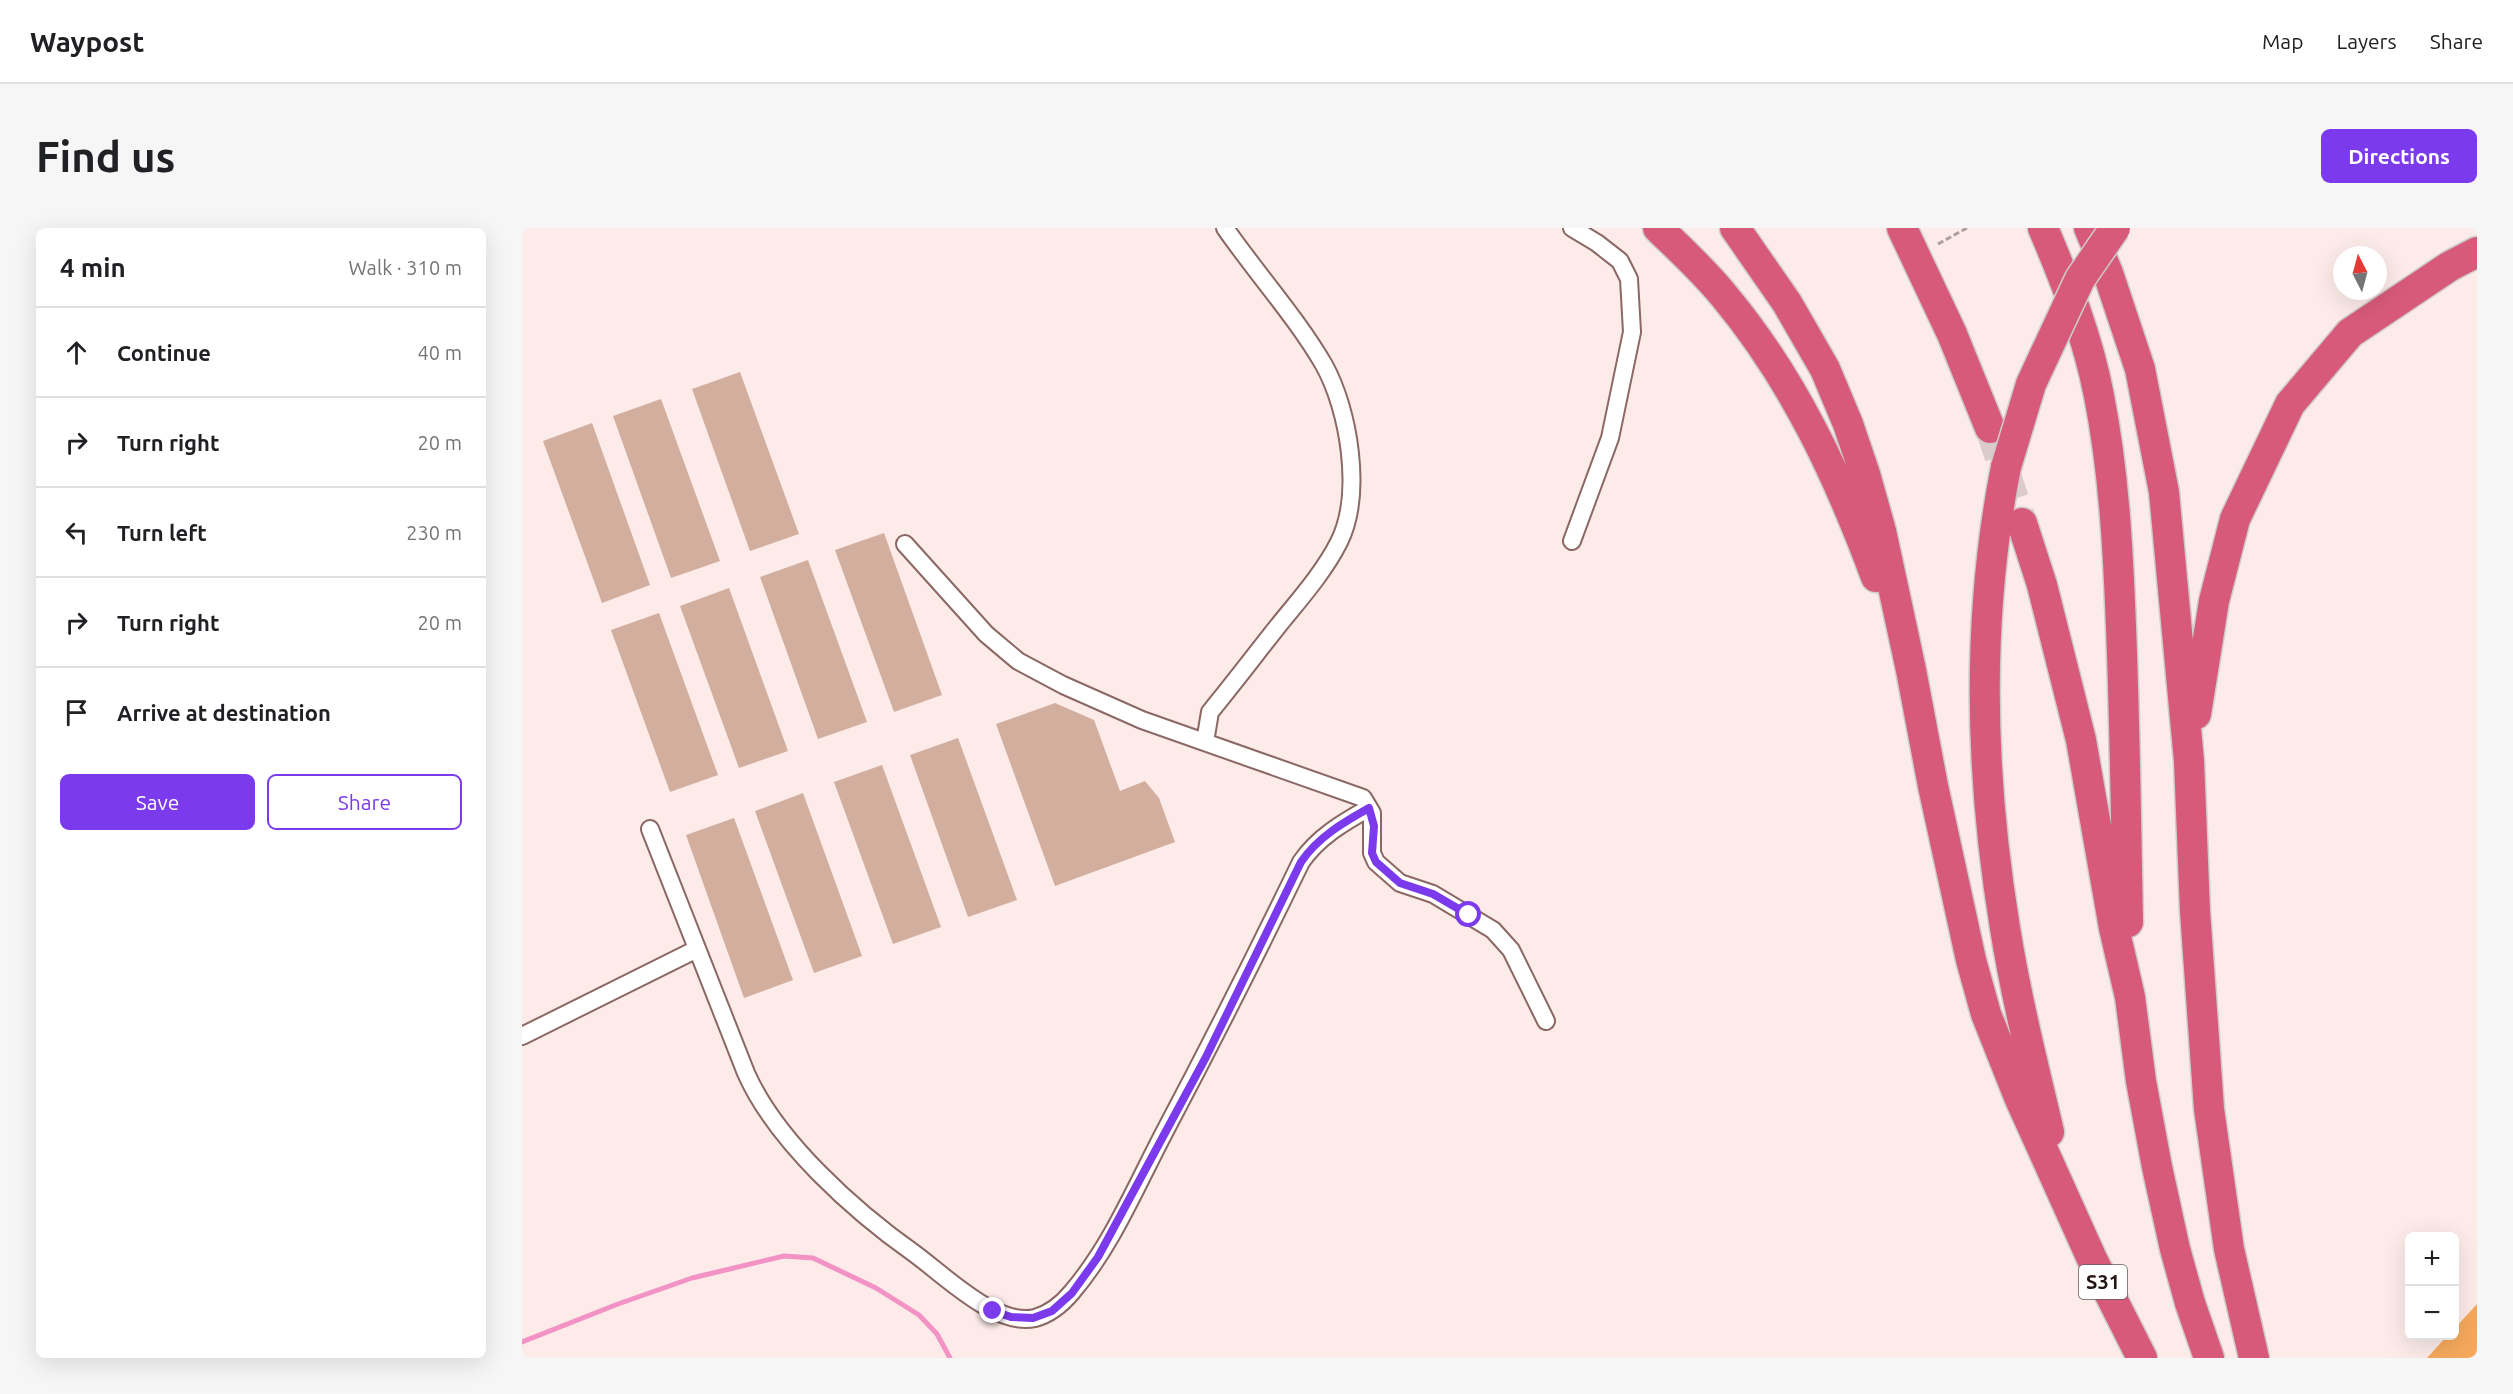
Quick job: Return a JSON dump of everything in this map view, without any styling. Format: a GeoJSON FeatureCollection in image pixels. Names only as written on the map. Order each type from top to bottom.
{"type":"FeatureCollection","features":[{"type":"Feature","properties":{"kind":"highway"},"geometry":{"type":"LineString","coordinates":[[1658,228],[1725,297],[1760,343],[1789,388],[1842,489],[1911,670]]}},
{"type":"Feature","properties":{"kind":"highway"},"geometry":{"type":"LineString","coordinates":[[1735,228],[1787,303],[1825,369],[1848,424],[1881,531],[1933,786],[1977,981],[2006,1066],[2036,1138],[2068,1204]]}},
{"type":"Feature","properties":{"kind":"highway"},"geometry":{"type":"LineString","coordinates":[[1902,228],[1934,293],[1990,428]]}},
{"type":"Feature","properties":{"kind":"highway"},"geometry":{"type":"LineString","coordinates":[[2043,228],[2085,341],[2099,394],[2112,479],[2122,661],[2130,997]]}},
{"type":"Feature","properties":{"kind":"highway"},"geometry":{"type":"LineString","coordinates":[[2089,228],[2108,273],[2140,369],[2164,492],[2189,761],[2195,911],[2209,1108],[2229,1249],[2254,1358]]}},
{"type":"Feature","properties":{"kind":"highway"},"geometry":{"type":"LineString","coordinates":[[2068,1204],[2016,990],[1996,871],[1990,804],[1984,660],[1993,541],[2006,467],[2031,384],[2080,279],[2115,228]]}},
{"type":"Feature","properties":{"kind":"highway"},"geometry":{"type":"LineString","coordinates":[[2189,761],[2222,563],[2235,519],[2290,405],[2349,333],[2450,266],[2477,252]]}},
{"type":"Feature","properties":{"kind":"highway"},"geometry":{"type":"LineString","coordinates":[[2022,524],[2042,585],[2081,740],[2114,928],[2130,997],[2141,1081],[2175,1249],[2190,1304],[2209,1358]]}},
{"type":"Feature","properties":{"kind":"highway","name":"S31"},"geometry":{"type":"LineString","coordinates":[[2068,1204],[2092,1259],[2142,1358]]}},
{"type":"Feature","properties":{"kind":"street"},"geometry":{"type":"LineString","coordinates":[[1204,742],[1210,712],[1322,569],[1340,542],[1350,504],[1351,477],[1342,416],[1336,393],[1324,366],[1225,228]]}},
{"type":"Feature","properties":{"kind":"street"},"geometry":{"type":"LineString","coordinates":[[1572,228],[1597,243],[1620,261],[1629,279],[1632,322],[1631,340],[1610,438],[1572,541]]}},
{"type":"Feature","properties":{"kind":"street"},"geometry":{"type":"LineString","coordinates":[[905,544],[986,634],[1018,660],[1063,685],[1111,707],[1204,742],[1356,793],[1364,798],[1374,826],[1372,853],[1376,862],[1400,883],[1433,894],[1493,930],[1511,950],[1546,1021]]}},
{"type":"Feature","properties":{"kind":"street"},"geometry":{"type":"LineString","coordinates":[[650,829],[752,1087],[780,1130],[806,1159],[872,1220],[975,1299],[993,1311],[1011,1317],[1033,1318],[1052,1311],[1072,1293],[1098,1257],[1225,1019],[1301,862],[1308,852],[1341,824],[1369,808]]}},
{"type":"Feature","properties":{"kind":"street"},"geometry":{"type":"LineString","coordinates":[[522,1036],[697,949]]}},
{"type":"Feature","properties":{"kind":"path"},"geometry":{"type":"LineString","coordinates":[[1938,244],[1968,228]]}},
{"type":"Feature","properties":{"kind":"shaded area"},"geometry":{"type":"Polygon","coordinates":[[[2477,1304],[2477,1358],[2427,1358],[2443,1340],[2459,1340],[2459,1324],[2477,1304]]]}},
{"type":"Feature","properties":{"kind":"building"},"geometry":{"type":"Polygon","coordinates":[[[740,372],[799,534],[750,551],[692,389],[740,372]]]}},
{"type":"Feature","properties":{"kind":"building"},"geometry":{"type":"Polygon","coordinates":[[[661,399],[720,561],[671,578],[613,416],[661,399]]]}},
{"type":"Feature","properties":{"kind":"building"},"geometry":{"type":"Polygon","coordinates":[[[592,423],[650,585],[602,603],[543,441],[592,423]]]}},
{"type":"Feature","properties":{"kind":"building"},"geometry":{"type":"Polygon","coordinates":[[[884,533],[942,695],[894,712],[835,550],[884,533]]]}},
{"type":"Feature","properties":{"kind":"building"},"geometry":{"type":"Polygon","coordinates":[[[808,560],[867,722],[818,739],[760,577],[808,560]]]}},
{"type":"Feature","properties":{"kind":"building"},"geometry":{"type":"Polygon","coordinates":[[[729,588],[788,751],[739,768],[680,606],[729,588]]]}},
{"type":"Feature","properties":{"kind":"building"},"geometry":{"type":"Polygon","coordinates":[[[659,613],[718,775],[670,792],[611,630],[659,613]]]}},
{"type":"Feature","properties":{"kind":"building"},"geometry":{"type":"Polygon","coordinates":[[[1055,703],[1094,720],[1120,791],[1145,781],[1159,798],[1175,842],[1055,886],[996,724],[1055,703]]]}},
{"type":"Feature","properties":{"kind":"building"},"geometry":{"type":"Polygon","coordinates":[[[958,738],[1017,900],[968,917],[910,755],[958,738]]]}},
{"type":"Feature","properties":{"kind":"building"},"geometry":{"type":"Polygon","coordinates":[[[882,765],[941,927],[893,944],[834,782],[882,765]]]}},
{"type":"Feature","properties":{"kind":"building"},"geometry":{"type":"Polygon","coordinates":[[[803,793],[862,956],[814,973],[755,811],[803,793]]]}},
{"type":"Feature","properties":{"kind":"building"},"geometry":{"type":"Polygon","coordinates":[[[734,818],[793,980],[744,998],[686,835],[734,818]]]}},
{"type":"Feature","properties":{"kind":"waterway"},"geometry":{"type":"LineString","coordinates":[[522,1342],[692,1278],[784,1256],[813,1258],[876,1288],[919,1315],[937,1334],[950,1358]]}},
{"type":"Feature","properties":{"kind":"tunnel"},"geometry":{"type":"LineString","coordinates":[[1990,428],[2022,523]]}},
{"type":"Feature","properties":{"kind":"route"},"geometry":{"type":"LineString","coordinates":[[993,1311],[1011,1317],[1033,1318],[1052,1311],[1072,1293],[1098,1257],[1206,1057],[1301,862],[1320,841],[1341,824],[1369,808],[1374,826],[1372,853],[1376,862],[1400,883],[1433,894],[1469,915]]}}]}
